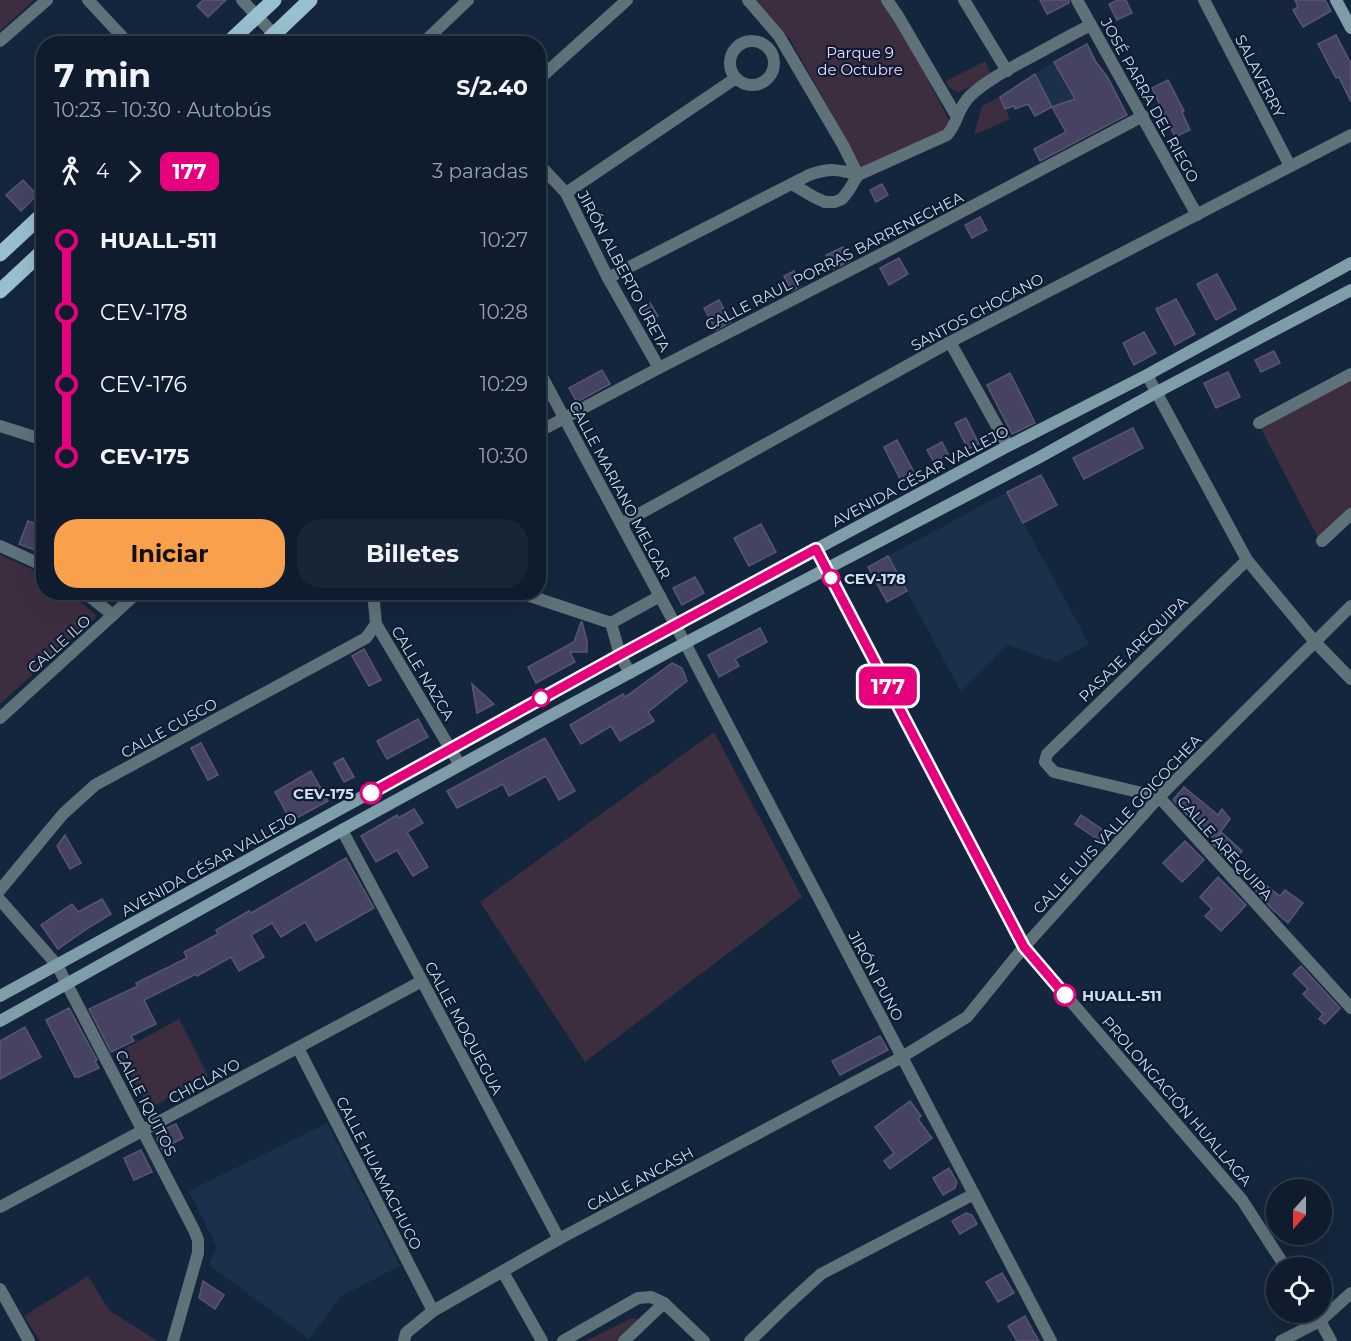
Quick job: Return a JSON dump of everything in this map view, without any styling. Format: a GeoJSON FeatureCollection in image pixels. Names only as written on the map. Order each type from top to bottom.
{"type":"FeatureCollection","features":[{"type":"Feature","properties":{"kind":"main road"},"geometry":{"type":"LineString","coordinates":[[236,36],[274,0]]}},
{"type":"Feature","properties":{"kind":"main road"},"geometry":{"type":"LineString","coordinates":[[277,36],[310,0]]}},
{"type":"Feature","properties":{"kind":"main road"},"geometry":{"type":"LineString","coordinates":[[1336,0],[1351,28]]}},
{"type":"Feature","properties":{"kind":"main road"},"geometry":{"type":"LineString","coordinates":[[0,254],[36,220]]}},
{"type":"Feature","properties":{"kind":"main road"},"geometry":{"type":"LineString","coordinates":[[0,291],[36,257]]}},
{"type":"Feature","properties":{"kind":"main road","name":"AVENIDA CÉSAR VALLEJO"},"geometry":{"type":"LineString","coordinates":[[0,996],[675,625],[1008,446],[1147,375],[1351,263]]}},
{"type":"Feature","properties":{"kind":"main road"},"geometry":{"type":"LineString","coordinates":[[0,1021],[342,830],[685,643],[1038,458],[1157,392],[1351,290]]}},
{"type":"Feature","properties":{"kind":"main road"},"geometry":{"type":"LineString","coordinates":[[296,834],[306,850]]}},
{"type":"Feature","properties":{"kind":"street"},"geometry":{"type":"LineString","coordinates":[[0,41],[47,0]]}},
{"type":"Feature","properties":{"kind":"street"},"geometry":{"type":"LineString","coordinates":[[88,0],[122,36]]}},
{"type":"Feature","properties":{"kind":"street"},"geometry":{"type":"LineString","coordinates":[[242,0],[257,16],[270,36]]}},
{"type":"Feature","properties":{"kind":"street"},"geometry":{"type":"LineString","coordinates":[[432,36],[468,0]]}},
{"type":"Feature","properties":{"kind":"street"},"geometry":{"type":"LineString","coordinates":[[546,73],[627,0]]}},
{"type":"Feature","properties":{"kind":"street"},"geometry":{"type":"LineString","coordinates":[[748,0],[779,36],[858,175]]}},
{"type":"Feature","properties":{"kind":"street"},"geometry":{"type":"LineString","coordinates":[[887,0],[957,117]]}},
{"type":"Feature","properties":{"kind":"street"},"geometry":{"type":"LineString","coordinates":[[964,0],[1007,71]]}},
{"type":"Feature","properties":{"kind":"street","name":"JOSÉ PARRA DEL RIEGO"},"geometry":{"type":"LineString","coordinates":[[1077,0],[1197,214]]}},
{"type":"Feature","properties":{"kind":"street","name":"SALAVERRY"},"geometry":{"type":"LineString","coordinates":[[1204,0],[1290,166]]}},
{"type":"Feature","properties":{"kind":"street"},"geometry":{"type":"LineString","coordinates":[[792,184],[825,202],[842,199],[858,175],[947,135],[955,127],[963,104],[969,97],[1007,71],[1091,25]]}},
{"type":"Feature","properties":{"kind":"street"},"geometry":{"type":"LineString","coordinates":[[566,193],[736,78]]}},
{"type":"Feature","properties":{"kind":"street","name":"CALLE RAUL PORRAS BARRENECHEA"},"geometry":{"type":"LineString","coordinates":[[546,428],[1143,116]]}},
{"type":"Feature","properties":{"kind":"street","name":"SANTOS CHOCANO"},"geometry":{"type":"LineString","coordinates":[[621,524],[950,342],[1351,135]]}},
{"type":"Feature","properties":{"kind":"street"},"geometry":{"type":"LineString","coordinates":[[608,278],[808,175],[826,170],[839,170],[858,175]]}},
{"type":"Feature","properties":{"kind":"street","name":"JIRÓN ALBERTO URETA"},"geometry":{"type":"LineString","coordinates":[[546,172],[566,193],[608,278],[659,368]]}},
{"type":"Feature","properties":{"kind":"street"},"geometry":{"type":"LineString","coordinates":[[950,342],[1008,446]]}},
{"type":"Feature","properties":{"kind":"street"},"geometry":{"type":"LineString","coordinates":[[1259,423],[1351,374]]}},
{"type":"Feature","properties":{"kind":"street"},"geometry":{"type":"LineString","coordinates":[[1147,375],[1247,560],[1315,642],[1351,679]]}},
{"type":"Feature","properties":{"kind":"street","name":"CALLE MARIANO MELGAR"},"geometry":{"type":"LineString","coordinates":[[546,384],[675,625]]}},
{"type":"Feature","properties":{"kind":"street"},"geometry":{"type":"LineString","coordinates":[[0,426],[36,437]]}},
{"type":"Feature","properties":{"kind":"street"},"geometry":{"type":"LineString","coordinates":[[1322,541],[1351,514]]}},
{"type":"Feature","properties":{"kind":"street"},"geometry":{"type":"LineString","coordinates":[[0,546],[36,562]]}},
{"type":"Feature","properties":{"kind":"street","name":"PROLONGACIÓN HUALLAGA"},"geometry":{"type":"LineString","coordinates":[[816,549],[1024,947],[1242,1200],[1279,1257]]}},
{"type":"Feature","properties":{"kind":"street","name":"PASAJE AREQUIPA"},"geometry":{"type":"LineString","coordinates":[[1045,762],[1047,754],[1247,560]]}},
{"type":"Feature","properties":{"kind":"street"},"geometry":{"type":"LineString","coordinates":[[542,600],[611,623],[660,596]]}},
{"type":"Feature","properties":{"kind":"street"},"geometry":{"type":"LineString","coordinates":[[94,600],[113,615]]}},
{"type":"Feature","properties":{"kind":"street","name":"CALLE ILO"},"geometry":{"type":"LineString","coordinates":[[0,718],[129,600]]}},
{"type":"Feature","properties":{"kind":"street","name":"CALLE NAZCA"},"geometry":{"type":"LineString","coordinates":[[374,600],[375,624],[460,765]]}},
{"type":"Feature","properties":{"kind":"street","name":"CALLE LUIS VALLE GOICOCHEA"},"geometry":{"type":"LineString","coordinates":[[902,1057],[967,1017],[1024,947],[1159,797],[1351,606]]}},
{"type":"Feature","properties":{"kind":"street"},"geometry":{"type":"LineString","coordinates":[[611,623],[620,655],[630,673]]}},
{"type":"Feature","properties":{"kind":"street","name":"CALLE CUSCO"},"geometry":{"type":"LineString","coordinates":[[0,890],[63,814],[95,785],[366,638],[375,624]]}},
{"type":"Feature","properties":{"kind":"street","name":"JIRÓN PUNO"},"geometry":{"type":"LineString","coordinates":[[675,625],[1051,1341]]}},
{"type":"Feature","properties":{"kind":"street","name":"CALLE AREQUIPA"},"geometry":{"type":"LineString","coordinates":[[1045,762],[1054,772],[1159,797],[1351,1008]]}},
{"type":"Feature","properties":{"kind":"street","name":"CALLE MOQUEGUA"},"geometry":{"type":"LineString","coordinates":[[342,830],[559,1239]]}},
{"type":"Feature","properties":{"kind":"street","name":"CALLE IQUITOS"},"geometry":{"type":"LineString","coordinates":[[0,900],[57,965],[198,1240],[198,1253],[173,1341]]}},
{"type":"Feature","properties":{"kind":"street","name":"CHICLAYO"},"geometry":{"type":"LineString","coordinates":[[0,1207],[422,981]]}},
{"type":"Feature","properties":{"kind":"street","name":"CALLE HUAMACHUCO"},"geometry":{"type":"LineString","coordinates":[[297,1048],[433,1311]]}},
{"type":"Feature","properties":{"kind":"street","name":"CALLE ANCASH"},"geometry":{"type":"LineString","coordinates":[[404,1341],[406,1333],[433,1311],[559,1239],[902,1057]]}},
{"type":"Feature","properties":{"kind":"street"},"geometry":{"type":"LineString","coordinates":[[750,1341],[821,1274],[974,1194]]}},
{"type":"Feature","properties":{"kind":"street"},"geometry":{"type":"LineString","coordinates":[[503,1272],[542,1341]]}},
{"type":"Feature","properties":{"kind":"street"},"geometry":{"type":"LineString","coordinates":[[0,1289],[29,1341]]}},
{"type":"Feature","properties":{"kind":"street"},"geometry":{"type":"LineString","coordinates":[[1332,1307],[1351,1293]]}},
{"type":"Feature","properties":{"kind":"street"},"geometry":{"type":"LineString","coordinates":[[563,1341],[638,1298],[651,1297],[664,1303],[704,1341]]}},
{"type":"Feature","properties":{"kind":"street"},"geometry":{"type":"LineString","coordinates":[[624,1341],[664,1303]]}},
{"type":"Feature","properties":{"kind":"street"},"geometry":{"type":"LineString","coordinates":[[1281,1341],[1309,1323]]}},
{"type":"Feature","properties":{"kind":"street"},"geometry":{"type":"LineString","coordinates":[[1321,1323],[1331,1341]]}},
{"type":"Feature","properties":{"kind":"shaded area"},"geometry":{"type":"Polygon","coordinates":[[[1054,62],[1075,99],[1052,107],[1035,74],[1054,62]]]}},
{"type":"Feature","properties":{"kind":"shaded area"},"geometry":{"type":"Polygon","coordinates":[[[1007,492],[1089,644],[1056,662],[1007,645],[961,692],[888,556],[1007,492]]]}},
{"type":"Feature","properties":{"kind":"shaded area"},"geometry":{"type":"Polygon","coordinates":[[[327,1123],[400,1266],[341,1296],[309,1339],[209,1265],[217,1247],[189,1191],[327,1123]]]}},
{"type":"Feature","properties":{"kind":"green space"},"geometry":{"type":"Polygon","coordinates":[[[0,0],[34,0],[0,31],[0,0]]]}},
{"type":"Feature","properties":{"kind":"green space","name":"Parque 9 de Octubre"},"geometry":{"type":"Polygon","coordinates":[[[756,0],[882,0],[905,36],[951,124],[943,131],[862,168],[790,39],[756,0]]]}},
{"type":"Feature","properties":{"kind":"green space"},"geometry":{"type":"Polygon","coordinates":[[[985,61],[991,75],[988,79],[958,92],[949,88],[946,81],[985,61]]]}},
{"type":"Feature","properties":{"kind":"green space"},"geometry":{"type":"Polygon","coordinates":[[[1000,97],[1010,119],[974,135],[982,106],[1000,97]]]}},
{"type":"Feature","properties":{"kind":"green space"},"geometry":{"type":"Polygon","coordinates":[[[1351,379],[1351,515],[1321,543],[1260,427],[1351,379]]]}},
{"type":"Feature","properties":{"kind":"green space"},"geometry":{"type":"Polygon","coordinates":[[[0,555],[36,571],[36,600],[78,600],[97,616],[0,704],[0,555]]]}},
{"type":"Feature","properties":{"kind":"green space"},"geometry":{"type":"Polygon","coordinates":[[[714,732],[802,897],[585,1062],[480,902],[714,732]]]}},
{"type":"Feature","properties":{"kind":"green space"},"geometry":{"type":"Polygon","coordinates":[[[179,1019],[208,1076],[150,1108],[117,1053],[179,1019]]]}},
{"type":"Feature","properties":{"kind":"green space"},"geometry":{"type":"Polygon","coordinates":[[[88,1276],[109,1310],[157,1341],[40,1341],[24,1316],[88,1276]]]}},
{"type":"Feature","properties":{"kind":"green space"},"geometry":{"type":"Polygon","coordinates":[[[631,1318],[642,1320],[622,1341],[586,1341],[631,1318]]]}},
{"type":"Feature","properties":{"kind":"building"},"geometry":{"type":"Polygon","coordinates":[[[203,0],[226,0],[208,17],[197,6],[203,0]]]}},
{"type":"Feature","properties":{"kind":"building"},"geometry":{"type":"Polygon","coordinates":[[[1040,0],[1069,0],[1069,3],[1047,14],[1040,0]]]}},
{"type":"Feature","properties":{"kind":"building"},"geometry":{"type":"Polygon","coordinates":[[[1118,0],[1126,0],[1132,13],[1117,20],[1109,4],[1118,0]]]}},
{"type":"Feature","properties":{"kind":"building"},"geometry":{"type":"Polygon","coordinates":[[[1295,0],[1325,0],[1331,11],[1303,27],[1293,10],[1298,7],[1295,0]]]}},
{"type":"Feature","properties":{"kind":"building"},"geometry":{"type":"Polygon","coordinates":[[[1336,35],[1351,64],[1351,102],[1339,77],[1336,78],[1318,44],[1336,35]]]}},
{"type":"Feature","properties":{"kind":"building"},"geometry":{"type":"Polygon","coordinates":[[[1087,44],[1127,115],[1040,161],[1034,149],[1066,132],[1052,107],[1075,99],[1054,62],[1087,44]]]}},
{"type":"Feature","properties":{"kind":"building"},"geometry":{"type":"Polygon","coordinates":[[[1035,74],[1052,107],[1035,116],[1028,104],[1015,109],[1014,106],[1005,109],[1000,97],[1035,74]]]}},
{"type":"Feature","properties":{"kind":"building"},"geometry":{"type":"Polygon","coordinates":[[[1168,80],[1184,111],[1182,112],[1190,130],[1175,137],[1152,88],[1168,80]]]}},
{"type":"Feature","properties":{"kind":"building"},"geometry":{"type":"Polygon","coordinates":[[[23,180],[36,194],[21,211],[6,195],[23,180]]]}},
{"type":"Feature","properties":{"kind":"building"},"geometry":{"type":"Polygon","coordinates":[[[882,184],[888,195],[876,202],[870,190],[882,184]]]}},
{"type":"Feature","properties":{"kind":"building"},"geometry":{"type":"Polygon","coordinates":[[[980,217],[987,230],[972,238],[965,225],[980,217]]]}},
{"type":"Feature","properties":{"kind":"building"},"geometry":{"type":"Polygon","coordinates":[[[843,247],[850,261],[834,269],[826,255],[843,247]]]}},
{"type":"Feature","properties":{"kind":"building"},"geometry":{"type":"Polygon","coordinates":[[[899,258],[908,274],[889,285],[880,268],[899,258]]]}},
{"type":"Feature","properties":{"kind":"building"},"geometry":{"type":"Polygon","coordinates":[[[794,271],[801,286],[792,291],[784,276],[794,271]]]}},
{"type":"Feature","properties":{"kind":"building"},"geometry":{"type":"Polygon","coordinates":[[[1217,274],[1236,309],[1216,320],[1197,284],[1217,274]]]}},
{"type":"Feature","properties":{"kind":"building"},"geometry":{"type":"Polygon","coordinates":[[[1176,299],[1195,334],[1175,345],[1156,309],[1176,299]]]}},
{"type":"Feature","properties":{"kind":"building"},"geometry":{"type":"Polygon","coordinates":[[[719,300],[731,322],[716,330],[704,308],[719,300]]]}},
{"type":"Feature","properties":{"kind":"building"},"geometry":{"type":"Polygon","coordinates":[[[650,303],[658,316],[649,322],[640,308],[650,303]]]}},
{"type":"Feature","properties":{"kind":"building"},"geometry":{"type":"Polygon","coordinates":[[[1144,332],[1156,353],[1134,365],[1123,343],[1144,332]]]}},
{"type":"Feature","properties":{"kind":"building"},"geometry":{"type":"Polygon","coordinates":[[[1274,351],[1280,363],[1261,372],[1255,360],[1274,351]]]}},
{"type":"Feature","properties":{"kind":"building"},"geometry":{"type":"Polygon","coordinates":[[[602,370],[610,384],[577,402],[569,388],[602,370]]]}},
{"type":"Feature","properties":{"kind":"building"},"geometry":{"type":"Polygon","coordinates":[[[1228,372],[1240,397],[1216,408],[1204,383],[1228,372]]]}},
{"type":"Feature","properties":{"kind":"building"},"geometry":{"type":"Polygon","coordinates":[[[1010,373],[1035,423],[1012,434],[987,385],[1010,373]]]}},
{"type":"Feature","properties":{"kind":"building"},"geometry":{"type":"Polygon","coordinates":[[[966,418],[979,444],[968,449],[955,423],[966,418]]]}},
{"type":"Feature","properties":{"kind":"building"},"geometry":{"type":"Polygon","coordinates":[[[1133,428],[1143,448],[1084,479],[1073,458],[1133,428]]]}},
{"type":"Feature","properties":{"kind":"building"},"geometry":{"type":"Polygon","coordinates":[[[897,440],[916,476],[902,483],[884,447],[897,440]]]}},
{"type":"Feature","properties":{"kind":"building"},"geometry":{"type":"Polygon","coordinates":[[[942,442],[948,454],[934,462],[927,450],[942,442]]]}},
{"type":"Feature","properties":{"kind":"building"},"geometry":{"type":"Polygon","coordinates":[[[1041,475],[1057,505],[1023,523],[1007,492],[1041,475]]]}},
{"type":"Feature","properties":{"kind":"building"},"geometry":{"type":"Polygon","coordinates":[[[28,521],[36,524],[35,550],[19,544],[28,521]]]}},
{"type":"Feature","properties":{"kind":"building"},"geometry":{"type":"Polygon","coordinates":[[[761,524],[776,552],[749,566],[734,538],[761,524]]]}},
{"type":"Feature","properties":{"kind":"building"},"geometry":{"type":"Polygon","coordinates":[[[888,556],[907,591],[887,602],[868,567],[888,556]]]}},
{"type":"Feature","properties":{"kind":"building"},"geometry":{"type":"Polygon","coordinates":[[[695,577],[704,593],[682,605],[673,588],[695,577]]]}},
{"type":"Feature","properties":{"kind":"building"},"geometry":{"type":"Polygon","coordinates":[[[581,622],[587,641],[587,652],[570,652],[575,662],[536,683],[528,667],[574,642],[581,622]]]}},
{"type":"Feature","properties":{"kind":"building"},"geometry":{"type":"Polygon","coordinates":[[[760,628],[767,642],[735,659],[739,666],[719,677],[708,655],[760,628]]]}},
{"type":"Feature","properties":{"kind":"building"},"geometry":{"type":"Polygon","coordinates":[[[364,649],[381,680],[369,686],[352,656],[364,649]]]}},
{"type":"Feature","properties":{"kind":"building"},"geometry":{"type":"Polygon","coordinates":[[[672,663],[682,668],[687,681],[648,712],[654,721],[620,741],[611,726],[581,744],[570,725],[623,694],[625,697],[672,663]]]}},
{"type":"Feature","properties":{"kind":"building"},"geometry":{"type":"Polygon","coordinates":[[[472,684],[494,704],[477,713],[472,684]]]}},
{"type":"Feature","properties":{"kind":"building"},"geometry":{"type":"Polygon","coordinates":[[[418,719],[428,737],[387,759],[377,741],[418,719]]]}},
{"type":"Feature","properties":{"kind":"building"},"geometry":{"type":"Polygon","coordinates":[[[545,738],[575,791],[559,800],[546,776],[509,796],[503,784],[457,808],[447,791],[545,738]]]}},
{"type":"Feature","properties":{"kind":"building"},"geometry":{"type":"Polygon","coordinates":[[[201,743],[218,775],[208,780],[191,748],[201,743]]]}},
{"type":"Feature","properties":{"kind":"building"},"geometry":{"type":"Polygon","coordinates":[[[343,758],[354,777],[344,782],[334,763],[343,758]]]}},
{"type":"Feature","properties":{"kind":"building"},"geometry":{"type":"Polygon","coordinates":[[[311,771],[328,801],[291,821],[275,792],[311,771]]]}},
{"type":"Feature","properties":{"kind":"building"},"geometry":{"type":"Polygon","coordinates":[[[1184,787],[1218,815],[1222,809],[1230,819],[1216,838],[1221,832],[1242,851],[1231,864],[1211,842],[1215,839],[1173,800],[1184,787]]]}},
{"type":"Feature","properties":{"kind":"building"},"geometry":{"type":"Polygon","coordinates":[[[414,809],[423,823],[407,832],[428,867],[413,876],[397,850],[376,862],[361,836],[397,815],[398,818],[414,809]]]}},
{"type":"Feature","properties":{"kind":"building"},"geometry":{"type":"Polygon","coordinates":[[[1081,815],[1106,832],[1100,841],[1075,824],[1081,815]]]}},
{"type":"Feature","properties":{"kind":"building"},"geometry":{"type":"Polygon","coordinates":[[[65,835],[81,863],[70,869],[57,846],[65,835]]]}},
{"type":"Feature","properties":{"kind":"building"},"geometry":{"type":"Polygon","coordinates":[[[1185,841],[1204,860],[1182,882],[1163,863],[1185,841]]]}},
{"type":"Feature","properties":{"kind":"building"},"geometry":{"type":"Polygon","coordinates":[[[346,858],[374,908],[316,941],[305,922],[281,937],[272,923],[251,935],[264,957],[239,971],[231,957],[197,976],[196,974],[144,1000],[156,1024],[131,1036],[134,1041],[111,1052],[89,1009],[138,986],[136,983],[187,958],[184,952],[218,934],[216,930],[249,911],[251,913],[346,858]]]}},
{"type":"Feature","properties":{"kind":"building"},"geometry":{"type":"Polygon","coordinates":[[[1218,877],[1246,905],[1221,931],[1205,916],[1212,909],[1200,897],[1218,877]]]}},
{"type":"Feature","properties":{"kind":"building"},"geometry":{"type":"Polygon","coordinates":[[[1263,883],[1280,896],[1285,890],[1303,903],[1288,923],[1256,891],[1263,883]]]}},
{"type":"Feature","properties":{"kind":"building"},"geometry":{"type":"Polygon","coordinates":[[[102,899],[111,914],[58,949],[41,925],[72,904],[78,912],[102,899]]]}},
{"type":"Feature","properties":{"kind":"building"},"geometry":{"type":"Polygon","coordinates":[[[1301,966],[1340,1008],[1325,1024],[1319,1019],[1323,1014],[1303,994],[1308,989],[1293,974],[1301,966]]]}},
{"type":"Feature","properties":{"kind":"building"},"geometry":{"type":"Polygon","coordinates":[[[69,1008],[99,1068],[79,1077],[75,1077],[46,1020],[69,1008]]]}},
{"type":"Feature","properties":{"kind":"building"},"geometry":{"type":"Polygon","coordinates":[[[25,1027],[41,1057],[0,1079],[0,1041],[25,1027]]]}},
{"type":"Feature","properties":{"kind":"building"},"geometry":{"type":"Polygon","coordinates":[[[880,1036],[888,1050],[840,1075],[832,1061],[880,1036]]]}},
{"type":"Feature","properties":{"kind":"building"},"geometry":{"type":"Polygon","coordinates":[[[910,1101],[921,1116],[918,1119],[932,1138],[890,1169],[884,1161],[894,1153],[875,1127],[910,1101]]]}},
{"type":"Feature","properties":{"kind":"building"},"geometry":{"type":"Polygon","coordinates":[[[176,1124],[183,1138],[162,1149],[157,1140],[160,1131],[176,1124]]]}},
{"type":"Feature","properties":{"kind":"building"},"geometry":{"type":"Polygon","coordinates":[[[141,1150],[152,1172],[134,1180],[124,1158],[141,1150]]]}},
{"type":"Feature","properties":{"kind":"building"},"geometry":{"type":"Polygon","coordinates":[[[949,1168],[957,1182],[955,1188],[943,1195],[933,1178],[949,1168]]]}},
{"type":"Feature","properties":{"kind":"building"},"geometry":{"type":"Polygon","coordinates":[[[966,1213],[972,1215],[977,1224],[960,1234],[952,1221],[966,1213]]]}},
{"type":"Feature","properties":{"kind":"building"},"geometry":{"type":"Polygon","coordinates":[[[1002,1273],[1014,1293],[998,1302],[986,1282],[1002,1273]]]}},
{"type":"Feature","properties":{"kind":"building"},"geometry":{"type":"Polygon","coordinates":[[[203,1281],[224,1295],[215,1309],[199,1298],[203,1281]]]}},
{"type":"Feature","properties":{"kind":"building"},"geometry":{"type":"Polygon","coordinates":[[[1025,1316],[1039,1341],[1017,1341],[1008,1326],[1025,1316]]]}},
{"type":"Feature","properties":{"kind":"bus line","name":"177"},"geometry":{"type":"LineString","coordinates":[[371,793],[816,549],[1024,947],[1065,995]]}},
{"type":"Feature","properties":{"kind":"place","name":"CEV-178"},"geometry":{"type":"Point","coordinates":[831,578]}},
{"type":"Feature","properties":{"kind":"place","name":"CEV-175"},"geometry":{"type":"Point","coordinates":[371,793]}},
{"type":"Feature","properties":{"kind":"place","name":"HUALL-511"},"geometry":{"type":"Point","coordinates":[1065,995]}}]}
